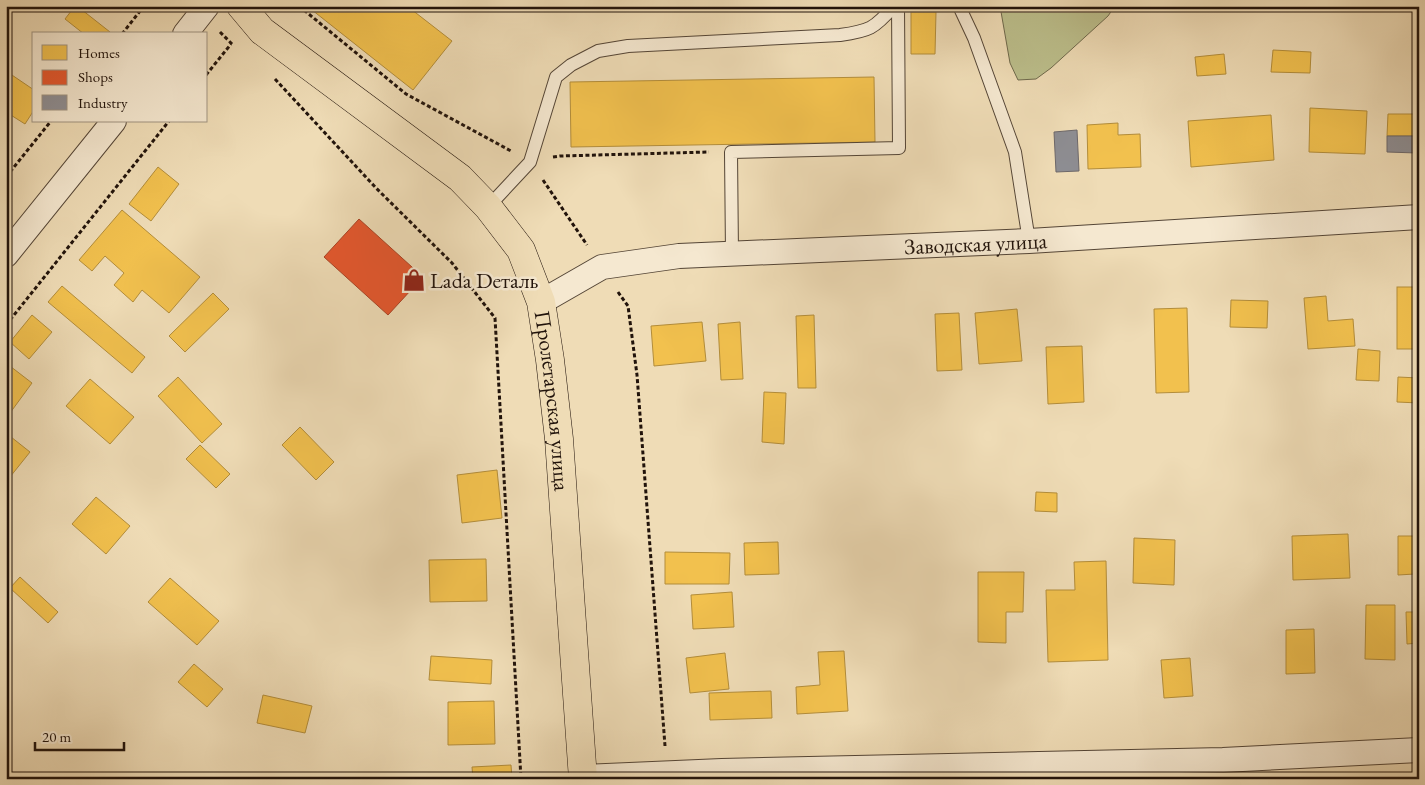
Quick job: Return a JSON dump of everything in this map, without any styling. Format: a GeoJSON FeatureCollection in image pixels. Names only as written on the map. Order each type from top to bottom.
{"type":"FeatureCollection","features":[{"type":"Feature","properties":{"kind":"main road","name":"Пролетарская улица"},"geometry":{"type":"LineString","coordinates":[[241,6],[262,31],[460,178],[488,207],[521,250],[541,302],[550,360],[558,439],[583,778]]}},
{"type":"Feature","properties":{"kind":"street"},"geometry":{"type":"LineString","coordinates":[[187,32],[204,9]]}},
{"type":"Feature","properties":{"kind":"street"},"geometry":{"type":"LineString","coordinates":[[6,255],[113,122]]}},
{"type":"Feature","properties":{"kind":"street","name":"Заводская улица"},"geometry":{"type":"LineString","coordinates":[[541,302],[602,267],[679,256],[1029,241],[1419,217]]}},
{"type":"Feature","properties":{"kind":"street"},"geometry":{"type":"LineString","coordinates":[[583,778],[667,774],[1223,769],[1419,750]]}},
{"type":"Feature","properties":{"kind":"lane"},"geometry":{"type":"LineString","coordinates":[[488,207],[530,162],[556,77],[571,65],[598,51],[628,46],[840,35],[862,32],[882,20],[894,6]]}},
{"type":"Feature","properties":{"kind":"lane"},"geometry":{"type":"LineString","coordinates":[[732,254],[732,152],[899,148],[898,6]]}},
{"type":"Feature","properties":{"kind":"lane"},"geometry":{"type":"LineString","coordinates":[[959,6],[974,38],[1015,152],[1029,241]]}},
{"type":"Feature","properties":{"kind":"path"},"geometry":{"type":"LineString","coordinates":[[124,32],[144,6]]}},
{"type":"Feature","properties":{"kind":"path"},"geometry":{"type":"LineString","coordinates":[[299,6],[406,94],[530,162],[628,306],[637,375],[667,774]]}},
{"type":"Feature","properties":{"kind":"path"},"geometry":{"type":"LineString","coordinates":[[204,9],[239,50]]}},
{"type":"Feature","properties":{"kind":"path"},"geometry":{"type":"LineString","coordinates":[[208,73],[232,44]]}},
{"type":"Feature","properties":{"kind":"path"},"geometry":{"type":"LineString","coordinates":[[270,74],[376,188],[452,263],[495,318],[521,779]]}},
{"type":"Feature","properties":{"kind":"path"},"geometry":{"type":"LineString","coordinates":[[6,177],[50,122]]}},
{"type":"Feature","properties":{"kind":"path"},"geometry":{"type":"LineString","coordinates":[[6,324],[168,122]]}},
{"type":"Feature","properties":{"kind":"path"},"geometry":{"type":"LineString","coordinates":[[530,162],[560,156],[732,152]]}},
{"type":"Feature","properties":{"kind":"green space"},"geometry":{"type":"Polygon","coordinates":[[[1000,6],[1115,6],[1108,16],[1051,68],[1036,79],[1018,80],[1010,63],[1000,6]]]}},
{"type":"Feature","properties":{"kind":"building: Homes"},"geometry":{"type":"Polygon","coordinates":[[[77,6],[110,32],[81,32],[65,19],[77,6]]]}},
{"type":"Feature","properties":{"kind":"building: Homes"},"geometry":{"type":"Polygon","coordinates":[[[307,6],[407,6],[452,41],[413,90],[307,6]]]}},
{"type":"Feature","properties":{"kind":"building: Homes"},"geometry":{"type":"Polygon","coordinates":[[[911,12],[936,12],[935,54],[911,54],[911,12]]]}},
{"type":"Feature","properties":{"kind":"building: Homes"},"geometry":{"type":"Polygon","coordinates":[[[1273,50],[1311,52],[1310,73],[1271,72],[1273,50]]]}},
{"type":"Feature","properties":{"kind":"building: Homes"},"geometry":{"type":"Polygon","coordinates":[[[1224,54],[1226,74],[1197,76],[1195,57],[1224,54]]]}},
{"type":"Feature","properties":{"kind":"building: Homes"},"geometry":{"type":"Polygon","coordinates":[[[6,71],[32,89],[32,113],[25,124],[6,112],[6,71]]]}},
{"type":"Feature","properties":{"kind":"building: Homes"},"geometry":{"type":"Polygon","coordinates":[[[874,77],[875,142],[571,147],[570,82],[874,77]]]}},
{"type":"Feature","properties":{"kind":"building: Homes"},"geometry":{"type":"Polygon","coordinates":[[[1310,108],[1367,111],[1365,154],[1309,152],[1310,108]]]}},
{"type":"Feature","properties":{"kind":"building: Homes"},"geometry":{"type":"Polygon","coordinates":[[[1388,114],[1418,114],[1418,136],[1387,136],[1388,114]]]}},
{"type":"Feature","properties":{"kind":"building: Homes"},"geometry":{"type":"Polygon","coordinates":[[[1271,115],[1274,160],[1191,167],[1188,121],[1271,115]]]}},
{"type":"Feature","properties":{"kind":"building: Homes"},"geometry":{"type":"Polygon","coordinates":[[[1118,123],[1118,135],[1140,134],[1141,167],[1088,169],[1087,125],[1118,123]]]}},
{"type":"Feature","properties":{"kind":"building: Homes"},"geometry":{"type":"Polygon","coordinates":[[[158,167],[179,184],[151,221],[129,204],[158,167]]]}},
{"type":"Feature","properties":{"kind":"building: Homes"},"geometry":{"type":"Polygon","coordinates":[[[122,210],[200,277],[169,313],[142,290],[133,302],[114,285],[124,273],[105,256],[92,271],[79,260],[122,210]]]}},
{"type":"Feature","properties":{"kind":"building: Homes"},"geometry":{"type":"Polygon","coordinates":[[[62,286],[145,357],[132,373],[48,302],[62,286]]]}},
{"type":"Feature","properties":{"kind":"building: Homes"},"geometry":{"type":"Polygon","coordinates":[[[1397,287],[1419,287],[1419,349],[1397,349],[1397,287]]]}},
{"type":"Feature","properties":{"kind":"building: Homes"},"geometry":{"type":"Polygon","coordinates":[[[213,293],[229,309],[185,352],[169,336],[213,293]]]}},
{"type":"Feature","properties":{"kind":"building: Homes"},"geometry":{"type":"Polygon","coordinates":[[[1326,296],[1328,321],[1353,319],[1355,346],[1308,349],[1304,298],[1326,296]]]}},
{"type":"Feature","properties":{"kind":"building: Homes"},"geometry":{"type":"Polygon","coordinates":[[[1231,300],[1268,301],[1267,328],[1230,327],[1231,300]]]}},
{"type":"Feature","properties":{"kind":"building: Homes"},"geometry":{"type":"Polygon","coordinates":[[[1187,308],[1189,392],[1156,393],[1154,309],[1187,308]]]}},
{"type":"Feature","properties":{"kind":"building: Homes"},"geometry":{"type":"Polygon","coordinates":[[[1017,309],[1022,361],[979,364],[975,313],[1017,309]]]}},
{"type":"Feature","properties":{"kind":"building: Homes"},"geometry":{"type":"Polygon","coordinates":[[[959,313],[962,370],[937,371],[935,314],[959,313]]]}},
{"type":"Feature","properties":{"kind":"building: Homes"},"geometry":{"type":"Polygon","coordinates":[[[32,315],[52,332],[29,359],[10,342],[32,315]]]}},
{"type":"Feature","properties":{"kind":"building: Homes"},"geometry":{"type":"Polygon","coordinates":[[[814,315],[816,388],[798,388],[796,316],[814,315]]]}},
{"type":"Feature","properties":{"kind":"building: Homes"},"geometry":{"type":"Polygon","coordinates":[[[702,322],[706,361],[654,366],[651,326],[702,322]]]}},
{"type":"Feature","properties":{"kind":"building: Homes"},"geometry":{"type":"Polygon","coordinates":[[[740,322],[743,379],[721,380],[718,324],[740,322]]]}},
{"type":"Feature","properties":{"kind":"building: Homes"},"geometry":{"type":"Polygon","coordinates":[[[1082,346],[1084,402],[1048,404],[1046,347],[1082,346]]]}},
{"type":"Feature","properties":{"kind":"building: Homes"},"geometry":{"type":"Polygon","coordinates":[[[1358,349],[1380,351],[1379,381],[1356,380],[1358,349]]]}},
{"type":"Feature","properties":{"kind":"building: Homes"},"geometry":{"type":"Polygon","coordinates":[[[6,363],[32,383],[10,413],[6,410],[6,363]]]}},
{"type":"Feature","properties":{"kind":"building: Homes"},"geometry":{"type":"Polygon","coordinates":[[[178,377],[222,424],[202,443],[158,396],[178,377]]]}},
{"type":"Feature","properties":{"kind":"building: Homes"},"geometry":{"type":"Polygon","coordinates":[[[1398,377],[1419,378],[1419,403],[1397,402],[1398,377]]]}},
{"type":"Feature","properties":{"kind":"building: Homes"},"geometry":{"type":"Polygon","coordinates":[[[90,379],[134,417],[110,444],[66,406],[90,379]]]}},
{"type":"Feature","properties":{"kind":"building: Homes"},"geometry":{"type":"Polygon","coordinates":[[[764,392],[786,393],[784,444],[762,442],[764,392]]]}},
{"type":"Feature","properties":{"kind":"building: Homes"},"geometry":{"type":"Polygon","coordinates":[[[300,427],[334,462],[316,480],[282,445],[300,427]]]}},
{"type":"Feature","properties":{"kind":"building: Homes"},"geometry":{"type":"Polygon","coordinates":[[[6,433],[30,452],[6,482],[6,433]]]}},
{"type":"Feature","properties":{"kind":"building: Homes"},"geometry":{"type":"Polygon","coordinates":[[[200,445],[230,474],[216,488],[186,459],[200,445]]]}},
{"type":"Feature","properties":{"kind":"building: Homes"},"geometry":{"type":"Polygon","coordinates":[[[497,470],[502,518],[462,523],[457,475],[497,470]]]}},
{"type":"Feature","properties":{"kind":"building: Homes"},"geometry":{"type":"Polygon","coordinates":[[[1036,492],[1057,493],[1057,512],[1035,511],[1036,492]]]}},
{"type":"Feature","properties":{"kind":"building: Homes"},"geometry":{"type":"Polygon","coordinates":[[[96,497],[130,526],[106,554],[72,524],[96,497]]]}},
{"type":"Feature","properties":{"kind":"building: Homes"},"geometry":{"type":"Polygon","coordinates":[[[1348,534],[1350,578],[1293,580],[1292,536],[1348,534]]]}},
{"type":"Feature","properties":{"kind":"building: Homes"},"geometry":{"type":"Polygon","coordinates":[[[1398,536],[1419,536],[1419,588],[1415,588],[1415,574],[1398,575],[1398,536]]]}},
{"type":"Feature","properties":{"kind":"building: Homes"},"geometry":{"type":"Polygon","coordinates":[[[1134,538],[1175,540],[1174,585],[1133,583],[1134,538]]]}},
{"type":"Feature","properties":{"kind":"building: Homes"},"geometry":{"type":"Polygon","coordinates":[[[778,542],[779,574],[745,575],[744,543],[778,542]]]}},
{"type":"Feature","properties":{"kind":"building: Homes"},"geometry":{"type":"Polygon","coordinates":[[[665,552],[730,553],[729,584],[665,584],[665,552]]]}},
{"type":"Feature","properties":{"kind":"building: Homes"},"geometry":{"type":"Polygon","coordinates":[[[486,559],[487,601],[430,602],[429,560],[486,559]]]}},
{"type":"Feature","properties":{"kind":"building: Homes"},"geometry":{"type":"Polygon","coordinates":[[[1106,561],[1108,660],[1048,662],[1046,590],[1075,590],[1074,562],[1106,561]]]}},
{"type":"Feature","properties":{"kind":"building: Homes"},"geometry":{"type":"Polygon","coordinates":[[[978,572],[1024,572],[1023,612],[1006,612],[1006,643],[978,642],[978,572]]]}},
{"type":"Feature","properties":{"kind":"building: Homes"},"geometry":{"type":"Polygon","coordinates":[[[20,577],[58,612],[48,623],[10,588],[20,577]]]}},
{"type":"Feature","properties":{"kind":"building: Homes"},"geometry":{"type":"Polygon","coordinates":[[[170,578],[219,621],[197,645],[148,602],[170,578]]]}},
{"type":"Feature","properties":{"kind":"building: Homes"},"geometry":{"type":"Polygon","coordinates":[[[732,592],[734,627],[693,629],[691,595],[732,592]]]}},
{"type":"Feature","properties":{"kind":"building: Homes"},"geometry":{"type":"Polygon","coordinates":[[[1366,605],[1395,605],[1395,660],[1365,659],[1366,605]]]}},
{"type":"Feature","properties":{"kind":"building: Homes"},"geometry":{"type":"Polygon","coordinates":[[[1406,612],[1419,612],[1419,643],[1407,644],[1406,612]]]}},
{"type":"Feature","properties":{"kind":"building: Homes"},"geometry":{"type":"Polygon","coordinates":[[[1314,629],[1315,673],[1286,674],[1286,630],[1314,629]]]}},
{"type":"Feature","properties":{"kind":"building: Homes"},"geometry":{"type":"Polygon","coordinates":[[[844,651],[848,711],[797,714],[796,687],[820,685],[818,652],[844,651]]]}},
{"type":"Feature","properties":{"kind":"building: Homes"},"geometry":{"type":"Polygon","coordinates":[[[725,653],[729,689],[690,693],[686,658],[725,653]]]}},
{"type":"Feature","properties":{"kind":"building: Homes"},"geometry":{"type":"Polygon","coordinates":[[[431,656],[492,660],[491,684],[429,680],[431,656]]]}},
{"type":"Feature","properties":{"kind":"building: Homes"},"geometry":{"type":"Polygon","coordinates":[[[1190,658],[1193,696],[1164,698],[1161,660],[1190,658]]]}},
{"type":"Feature","properties":{"kind":"building: Homes"},"geometry":{"type":"Polygon","coordinates":[[[194,664],[223,689],[207,707],[178,682],[194,664]]]}},
{"type":"Feature","properties":{"kind":"building: Homes"},"geometry":{"type":"Polygon","coordinates":[[[771,691],[772,718],[710,720],[709,693],[771,691]]]}},
{"type":"Feature","properties":{"kind":"building: Homes"},"geometry":{"type":"Polygon","coordinates":[[[263,695],[312,706],[305,733],[257,723],[263,695]]]}},
{"type":"Feature","properties":{"kind":"building: Homes"},"geometry":{"type":"Polygon","coordinates":[[[494,701],[495,744],[448,745],[448,702],[494,701]]]}},
{"type":"Feature","properties":{"kind":"building: Homes"},"geometry":{"type":"Polygon","coordinates":[[[511,765],[512,779],[473,779],[472,767],[511,765]]]}},
{"type":"Feature","properties":{"kind":"building: Shops"},"geometry":{"type":"Polygon","coordinates":[[[359,219],[423,277],[388,315],[324,257],[359,219]]]}},
{"type":"Feature","properties":{"kind":"building: Industry"},"geometry":{"type":"Polygon","coordinates":[[[1077,130],[1079,171],[1056,172],[1054,132],[1077,130]]]}},
{"type":"Feature","properties":{"kind":"building: Industry"},"geometry":{"type":"Polygon","coordinates":[[[1387,136],[1418,136],[1417,153],[1387,152],[1387,136]]]}},
{"type":"Feature","properties":{"kind":"place","name":"Lada Dеталь"},"geometry":{"type":"Point","coordinates":[414,280]}}]}
